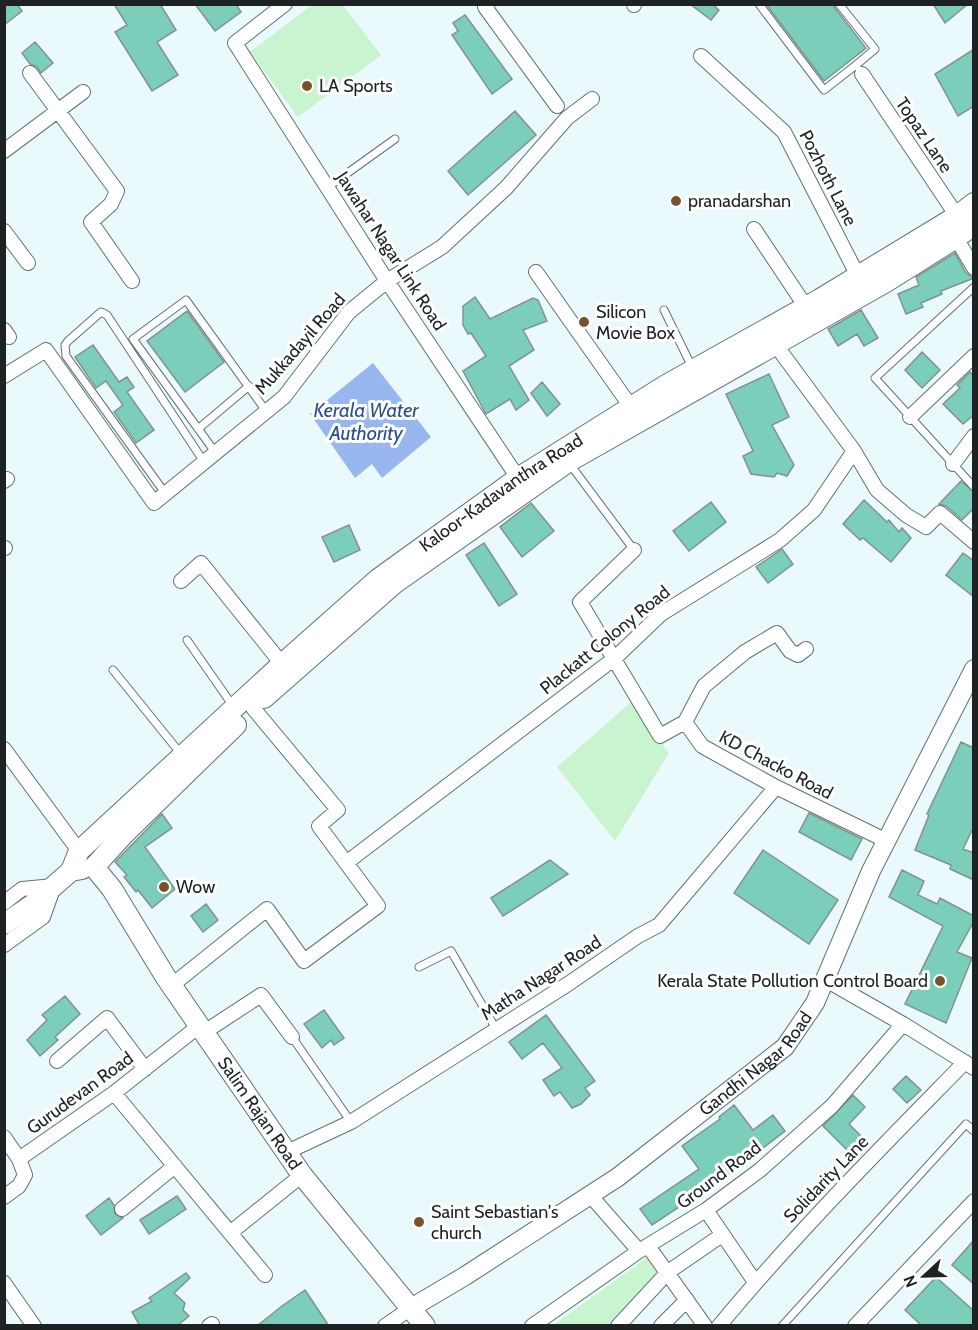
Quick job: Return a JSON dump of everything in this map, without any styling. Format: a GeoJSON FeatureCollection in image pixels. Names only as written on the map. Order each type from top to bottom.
{"type":"FeatureCollection","features":[{"type":"Feature","properties":{"kind":"main road","name":"Kaloor-Kadavanthra Road"},"geometry":{"type":"LineString","coordinates":[[79,851],[183,756],[244,708],[358,605],[378,579],[518,478],[693,369],[771,336],[886,282],[956,238],[974,203]]}},
{"type":"Feature","properties":{"kind":"main road","name":"Kaloor-Kadavanthra Road"},"geometry":{"type":"LineString","coordinates":[[94,867],[244,708],[282,664],[358,605],[395,583],[568,462],[771,336],[806,307],[858,276],[965,221]]}},
{"type":"Feature","properties":{"kind":"main road"},"geometry":{"type":"LineString","coordinates":[[4,924],[32,905],[71,871],[79,851]]}},
{"type":"Feature","properties":{"kind":"main road"},"geometry":{"type":"LineString","coordinates":[[71,871],[94,867]]}},
{"type":"Feature","properties":{"kind":"main road","name":"Salim Rajan Road"},"geometry":{"type":"LineString","coordinates":[[94,867],[112,889],[171,986],[302,1174],[425,1326]]}},
{"type":"Feature","properties":{"kind":"main road"},"geometry":{"type":"LineString","coordinates":[[54,886],[84,883],[112,889]]}},
{"type":"Feature","properties":{"kind":"street","name":"Jawahar Nagar Link Road"},"geometry":{"type":"LineString","coordinates":[[285,4],[235,43],[387,281],[518,478]]}},
{"type":"Feature","properties":{"kind":"street"},"geometry":{"type":"LineString","coordinates":[[488,4],[485,7],[557,106]]}},
{"type":"Feature","properties":{"kind":"street","name":"Pozhoth Lane"},"geometry":{"type":"LineString","coordinates":[[701,56],[784,132],[858,276]]}},
{"type":"Feature","properties":{"kind":"street","name":"Topaz Lane"},"geometry":{"type":"LineString","coordinates":[[859,70],[965,221]]}},
{"type":"Feature","properties":{"kind":"street"},"geometry":{"type":"LineString","coordinates":[[30,73],[117,191],[111,204],[91,222],[132,281]]}},
{"type":"Feature","properties":{"kind":"street"},"geometry":{"type":"LineString","coordinates":[[4,151],[83,92]]}},
{"type":"Feature","properties":{"kind":"street","name":"Mukkadayil Road"},"geometry":{"type":"LineString","coordinates":[[165,493],[284,397],[349,312],[387,281],[442,247],[506,188],[567,118],[592,99]]}},
{"type":"Feature","properties":{"kind":"street"},"geometry":{"type":"LineString","coordinates":[[754,229],[806,307]]}},
{"type":"Feature","properties":{"kind":"street"},"geometry":{"type":"LineString","coordinates":[[4,231],[28,263]]}},
{"type":"Feature","properties":{"kind":"street"},"geometry":{"type":"LineString","coordinates":[[956,238],[974,268]]}},
{"type":"Feature","properties":{"kind":"street"},"geometry":{"type":"LineString","coordinates":[[536,272],[631,407]]}},
{"type":"Feature","properties":{"kind":"street"},"geometry":{"type":"LineString","coordinates":[[771,336],[854,451],[877,490],[906,515],[927,527],[940,513],[974,542]]}},
{"type":"Feature","properties":{"kind":"street"},"geometry":{"type":"LineString","coordinates":[[4,376],[46,350],[154,502],[165,493]]}},
{"type":"Feature","properties":{"kind":"street"},"geometry":{"type":"LineString","coordinates":[[910,417],[974,356]]}},
{"type":"Feature","properties":{"kind":"street"},"geometry":{"type":"LineString","coordinates":[[953,464],[974,436]]}},
{"type":"Feature","properties":{"kind":"street","name":"Plackatt Colony Road"},"geometry":{"type":"LineString","coordinates":[[346,863],[615,658],[661,614],[780,540],[814,510],[854,451]]}},
{"type":"Feature","properties":{"kind":"street"},"geometry":{"type":"LineString","coordinates":[[634,550],[580,602],[660,736],[685,722],[704,686],[745,652],[777,633],[790,651],[798,655],[806,649]]}},
{"type":"Feature","properties":{"kind":"street"},"geometry":{"type":"LineString","coordinates":[[181,581],[201,563],[282,664]]}},
{"type":"Feature","properties":{"kind":"street","name":"Gandhi Nagar Road"},"geometry":{"type":"LineString","coordinates":[[385,1326],[618,1177],[785,1047],[815,1003],[871,871],[973,670]]}},
{"type":"Feature","properties":{"kind":"street"},"geometry":{"type":"LineString","coordinates":[[171,986],[267,909],[304,961],[378,906],[320,826],[338,810],[244,708]]}},
{"type":"Feature","properties":{"kind":"street","name":"KD Chacko Road"},"geometry":{"type":"LineString","coordinates":[[685,722],[702,746],[776,787],[887,841]]}},
{"type":"Feature","properties":{"kind":"street"},"geometry":{"type":"LineString","coordinates":[[4,749],[79,851]]}},
{"type":"Feature","properties":{"kind":"street","name":"Matha Nagar Road"},"geometry":{"type":"LineString","coordinates":[[287,1152],[351,1122],[638,936],[659,925],[776,787]]}},
{"type":"Feature","properties":{"kind":"street"},"geometry":{"type":"LineString","coordinates":[[4,945],[43,917],[54,886],[22,889],[6,897]]}},
{"type":"Feature","properties":{"kind":"street"},"geometry":{"type":"LineString","coordinates":[[826,980],[969,1065]]}},
{"type":"Feature","properties":{"kind":"street","name":"Gurudevan Road"},"geometry":{"type":"LineString","coordinates":[[4,1197],[19,1186],[25,1175],[19,1159],[201,1029],[261,995],[291,1037]]}},
{"type":"Feature","properties":{"kind":"street"},"geometry":{"type":"LineString","coordinates":[[57,1061],[106,1018],[145,1070]]}},
{"type":"Feature","properties":{"kind":"street","name":"Ground Road"},"geometry":{"type":"LineString","coordinates":[[532,1326],[643,1249],[706,1210],[760,1170],[832,1106],[903,1024]]}},
{"type":"Feature","properties":{"kind":"street","name":"Solidarity Lane"},"geometry":{"type":"LineString","coordinates":[[718,1326],[831,1199],[969,1065]]}},
{"type":"Feature","properties":{"kind":"street"},"geometry":{"type":"LineString","coordinates":[[114,1093],[265,1275]]}},
{"type":"Feature","properties":{"kind":"street"},"geometry":{"type":"LineString","coordinates":[[4,1137],[19,1159]]}},
{"type":"Feature","properties":{"kind":"street"},"geometry":{"type":"LineString","coordinates":[[122,1209],[175,1166]]}},
{"type":"Feature","properties":{"kind":"street"},"geometry":{"type":"LineString","coordinates":[[230,1233],[302,1174]]}},
{"type":"Feature","properties":{"kind":"street"},"geometry":{"type":"LineString","coordinates":[[590,1195],[668,1272],[705,1326]]}},
{"type":"Feature","properties":{"kind":"street"},"geometry":{"type":"LineString","coordinates":[[855,1326],[974,1200]]}},
{"type":"Feature","properties":{"kind":"street"},"geometry":{"type":"LineString","coordinates":[[706,1210],[755,1282]]}},
{"type":"Feature","properties":{"kind":"street"},"geometry":{"type":"LineString","coordinates":[[618,1326],[668,1272],[723,1235]]}},
{"type":"Feature","properties":{"kind":"street"},"geometry":{"type":"LineString","coordinates":[[5,1284],[34,1326]]}},
{"type":"Feature","properties":{"kind":"street"},"geometry":{"type":"LineString","coordinates":[[661,1326],[687,1300]]}},
{"type":"Feature","properties":{"kind":"lane"},"geometry":{"type":"LineString","coordinates":[[759,4],[824,90],[859,70],[875,49],[839,4]]}},
{"type":"Feature","properties":{"kind":"lane"},"geometry":{"type":"LineString","coordinates":[[328,187],[395,139]]}},
{"type":"Feature","properties":{"kind":"lane"},"geometry":{"type":"LineString","coordinates":[[974,287],[875,378],[974,487]]}},
{"type":"Feature","properties":{"kind":"lane"},"geometry":{"type":"LineString","coordinates":[[215,452],[133,339],[186,300],[266,411]]}},
{"type":"Feature","properties":{"kind":"lane"},"geometry":{"type":"LineString","coordinates":[[664,310],[693,369]]}},
{"type":"Feature","properties":{"kind":"lane"},"geometry":{"type":"LineString","coordinates":[[165,493],[66,356],[65,345],[68,341],[101,312],[107,315],[204,462]]}},
{"type":"Feature","properties":{"kind":"lane"},"geometry":{"type":"LineString","coordinates":[[198,429],[249,386]]}},
{"type":"Feature","properties":{"kind":"lane"},"geometry":{"type":"LineString","coordinates":[[568,462],[634,550]]}},
{"type":"Feature","properties":{"kind":"lane"},"geometry":{"type":"LineString","coordinates":[[187,640],[244,708]]}},
{"type":"Feature","properties":{"kind":"lane"},"geometry":{"type":"LineString","coordinates":[[113,670],[183,756]]}},
{"type":"Feature","properties":{"kind":"lane"},"geometry":{"type":"LineString","coordinates":[[419,968],[451,951],[496,1029]]}},
{"type":"Feature","properties":{"kind":"lane"},"geometry":{"type":"LineString","coordinates":[[291,1037],[351,1122]]}},
{"type":"Feature","properties":{"kind":"lane"},"geometry":{"type":"LineString","coordinates":[[782,1326],[966,1124],[974,1131]]}},
{"type":"Feature","properties":{"kind":"green space","name":"LA Sports"},"geometry":{"type":"Polygon","coordinates":[[[312,5],[343,5],[381,55],[298,117],[250,52],[312,5]]]}},
{"type":"Feature","properties":{"kind":"green space"},"geometry":{"type":"Polygon","coordinates":[[[631,702],[669,753],[615,841],[557,767],[631,702]]]}},
{"type":"Feature","properties":{"kind":"green space"},"geometry":{"type":"Polygon","coordinates":[[[649,1256],[660,1271],[608,1325],[552,1326],[649,1256]]]}},
{"type":"Feature","properties":{"kind":"water","name":"Kerala Water Authority"},"geometry":{"type":"Polygon","coordinates":[[[373,363],[431,437],[382,478],[372,464],[355,478],[310,414],[373,363]]]}},
{"type":"Feature","properties":{"kind":"building"},"geometry":{"type":"Polygon","coordinates":[[[4,4],[17,4],[22,11],[4,25],[4,4]]]}},
{"type":"Feature","properties":{"kind":"building"},"geometry":{"type":"Polygon","coordinates":[[[114,4],[160,4],[176,30],[157,42],[178,75],[152,91],[115,32],[127,25],[114,4]]]}},
{"type":"Feature","properties":{"kind":"building"},"geometry":{"type":"Polygon","coordinates":[[[195,4],[236,4],[241,12],[215,31],[195,4]]]}},
{"type":"Feature","properties":{"kind":"building"},"geometry":{"type":"Polygon","coordinates":[[[690,4],[712,4],[719,10],[711,20],[690,4]]]}},
{"type":"Feature","properties":{"kind":"building"},"geometry":{"type":"Polygon","coordinates":[[[766,4],[832,4],[866,48],[824,81],[766,4]]]}},
{"type":"Feature","properties":{"kind":"building"},"geometry":{"type":"Polygon","coordinates":[[[933,4],[968,4],[945,23],[933,4]]]}},
{"type":"Feature","properties":{"kind":"building"},"geometry":{"type":"Polygon","coordinates":[[[465,15],[512,79],[492,94],[452,35],[458,31],[453,23],[465,15]]]}},
{"type":"Feature","properties":{"kind":"building"},"geometry":{"type":"Polygon","coordinates":[[[35,42],[53,63],[41,73],[22,53],[35,42]]]}},
{"type":"Feature","properties":{"kind":"building"},"geometry":{"type":"Polygon","coordinates":[[[974,49],[974,106],[958,116],[935,74],[974,49]]]}},
{"type":"Feature","properties":{"kind":"building"},"geometry":{"type":"Polygon","coordinates":[[[515,111],[536,135],[468,195],[448,171],[515,111]]]}},
{"type":"Feature","properties":{"kind":"building"},"geometry":{"type":"Polygon","coordinates":[[[955,253],[966,273],[974,278],[941,291],[942,294],[921,303],[923,307],[906,314],[898,294],[919,285],[916,277],[955,253]]]}},
{"type":"Feature","properties":{"kind":"building"},"geometry":{"type":"Polygon","coordinates":[[[475,297],[490,319],[533,298],[538,300],[547,321],[523,330],[534,350],[509,366],[529,400],[516,410],[510,399],[486,414],[463,371],[486,356],[463,325],[463,306],[475,297]]]}},
{"type":"Feature","properties":{"kind":"building"},"geometry":{"type":"Polygon","coordinates":[[[861,310],[878,338],[864,346],[857,334],[838,346],[828,329],[861,310]]]}},
{"type":"Feature","properties":{"kind":"building"},"geometry":{"type":"Polygon","coordinates":[[[187,311],[224,362],[185,392],[147,341],[187,311]]]}},
{"type":"Feature","properties":{"kind":"building"},"geometry":{"type":"Polygon","coordinates":[[[93,345],[119,382],[127,377],[134,387],[127,392],[154,430],[136,443],[114,412],[123,405],[106,381],[96,388],[75,357],[93,345]]]}},
{"type":"Feature","properties":{"kind":"building"},"geometry":{"type":"Polygon","coordinates":[[[922,352],[940,370],[922,388],[905,370],[922,352]]]}},
{"type":"Feature","properties":{"kind":"building"},"geometry":{"type":"Polygon","coordinates":[[[970,372],[974,376],[974,415],[963,424],[943,404],[960,388],[957,385],[970,372]]]}},
{"type":"Feature","properties":{"kind":"building"},"geometry":{"type":"Polygon","coordinates":[[[769,374],[789,417],[772,425],[794,465],[787,476],[777,473],[774,477],[751,474],[743,456],[753,451],[726,394],[769,374]]]}},
{"type":"Feature","properties":{"kind":"building"},"geometry":{"type":"Polygon","coordinates":[[[542,382],[560,404],[547,416],[531,393],[542,382]]]}},
{"type":"Feature","properties":{"kind":"building"},"geometry":{"type":"Polygon","coordinates":[[[961,481],[974,492],[974,508],[962,520],[946,506],[939,504],[961,481]]]}},
{"type":"Feature","properties":{"kind":"building"},"geometry":{"type":"Polygon","coordinates":[[[864,500],[887,522],[889,520],[899,532],[902,528],[911,538],[891,562],[863,538],[860,540],[843,524],[864,500]]]}},
{"type":"Feature","properties":{"kind":"building"},"geometry":{"type":"Polygon","coordinates":[[[711,502],[726,522],[689,551],[673,531],[711,502]]]}},
{"type":"Feature","properties":{"kind":"building"},"geometry":{"type":"Polygon","coordinates":[[[531,503],[554,531],[522,557],[500,527],[531,503]]]}},
{"type":"Feature","properties":{"kind":"building"},"geometry":{"type":"Polygon","coordinates":[[[349,525],[360,550],[334,562],[322,537],[349,525]]]}},
{"type":"Feature","properties":{"kind":"building"},"geometry":{"type":"Polygon","coordinates":[[[484,543],[517,594],[499,606],[466,555],[484,543]]]}},
{"type":"Feature","properties":{"kind":"building"},"geometry":{"type":"Polygon","coordinates":[[[782,549],[793,564],[768,583],[756,567],[782,549]]]}},
{"type":"Feature","properties":{"kind":"building"},"geometry":{"type":"Polygon","coordinates":[[[963,553],[974,561],[974,597],[946,575],[963,553]]]}},
{"type":"Feature","properties":{"kind":"building"},"geometry":{"type":"Polygon","coordinates":[[[961,742],[974,748],[974,826],[963,849],[974,853],[974,880],[950,869],[951,865],[915,850],[929,815],[927,814],[961,742]]]}},
{"type":"Feature","properties":{"kind":"building"},"geometry":{"type":"Polygon","coordinates":[[[809,813],[862,839],[851,860],[799,832],[809,813]]]}},
{"type":"Feature","properties":{"kind":"building"},"geometry":{"type":"Polygon","coordinates":[[[162,814],[172,828],[145,847],[175,889],[152,908],[138,890],[136,892],[124,877],[127,875],[115,862],[162,814]]]}},
{"type":"Feature","properties":{"kind":"building"},"geometry":{"type":"Polygon","coordinates":[[[763,850],[838,900],[809,944],[734,893],[763,850]]]}},
{"type":"Feature","properties":{"kind":"building"},"geometry":{"type":"Polygon","coordinates":[[[550,860],[568,874],[503,916],[491,898],[550,860]]]}},
{"type":"Feature","properties":{"kind":"building"},"geometry":{"type":"Polygon","coordinates":[[[902,870],[924,881],[918,895],[937,904],[940,898],[974,916],[974,921],[957,952],[972,958],[946,1023],[905,1004],[943,926],[889,897],[902,870]]]}},
{"type":"Feature","properties":{"kind":"building"},"geometry":{"type":"Polygon","coordinates":[[[206,904],[218,920],[203,932],[191,916],[206,904]]]}},
{"type":"Feature","properties":{"kind":"building"},"geometry":{"type":"Polygon","coordinates":[[[65,996],[80,1014],[55,1037],[58,1040],[40,1056],[27,1040],[47,1020],[42,1015],[65,996]]]}},
{"type":"Feature","properties":{"kind":"building"},"geometry":{"type":"Polygon","coordinates":[[[324,1010],[344,1038],[334,1045],[331,1040],[322,1048],[304,1024],[324,1010]]]}},
{"type":"Feature","properties":{"kind":"building"},"geometry":{"type":"Polygon","coordinates":[[[546,1015],[595,1081],[585,1088],[590,1095],[581,1104],[572,1108],[560,1092],[554,1096],[543,1080],[562,1068],[543,1043],[522,1059],[509,1042],[546,1015]]]}},
{"type":"Feature","properties":{"kind":"building"},"geometry":{"type":"Polygon","coordinates":[[[906,1076],[921,1090],[907,1103],[893,1089],[906,1076]]]}},
{"type":"Feature","properties":{"kind":"building"},"geometry":{"type":"Polygon","coordinates":[[[853,1095],[865,1107],[849,1124],[870,1145],[856,1159],[823,1126],[853,1095]]]}},
{"type":"Feature","properties":{"kind":"building"},"geometry":{"type":"Polygon","coordinates":[[[734,1105],[753,1130],[773,1115],[785,1131],[732,1172],[652,1225],[640,1209],[699,1169],[682,1146],[720,1119],[719,1117],[734,1105]]]}},
{"type":"Feature","properties":{"kind":"building"},"geometry":{"type":"Polygon","coordinates":[[[177,1196],[186,1209],[149,1234],[140,1220],[177,1196]]]}},
{"type":"Feature","properties":{"kind":"building"},"geometry":{"type":"Polygon","coordinates":[[[109,1198],[114,1205],[115,1214],[123,1218],[101,1235],[86,1216],[109,1198]]]}},
{"type":"Feature","properties":{"kind":"building"},"geometry":{"type":"Polygon","coordinates":[[[974,1240],[974,1284],[952,1265],[974,1240]]]}},
{"type":"Feature","properties":{"kind":"building"},"geometry":{"type":"Polygon","coordinates":[[[186,1273],[190,1278],[174,1293],[185,1303],[183,1310],[189,1316],[177,1326],[140,1326],[132,1312],[152,1301],[149,1298],[186,1273]]]}},
{"type":"Feature","properties":{"kind":"building"},"geometry":{"type":"Polygon","coordinates":[[[936,1277],[974,1311],[974,1326],[922,1326],[905,1310],[936,1277]]]}},
{"type":"Feature","properties":{"kind":"building"},"geometry":{"type":"Polygon","coordinates":[[[305,1290],[329,1326],[257,1326],[282,1306],[305,1290]]]}},
{"type":"Feature","properties":{"kind":"place","name":"LA Sports"},"geometry":{"type":"Point","coordinates":[307,86]}},
{"type":"Feature","properties":{"kind":"place","name":"pranadarshan"},"geometry":{"type":"Point","coordinates":[676,201]}},
{"type":"Feature","properties":{"kind":"place","name":"Silicon Movie Box"},"geometry":{"type":"Point","coordinates":[584,322]}},
{"type":"Feature","properties":{"kind":"place","name":"Wow"},"geometry":{"type":"Point","coordinates":[164,887]}},
{"type":"Feature","properties":{"kind":"place","name":"Kerala State Pollution Control Board"},"geometry":{"type":"Point","coordinates":[940,981]}},
{"type":"Feature","properties":{"kind":"place","name":"Saint Sebastian's church"},"geometry":{"type":"Point","coordinates":[419,1222]}}]}
